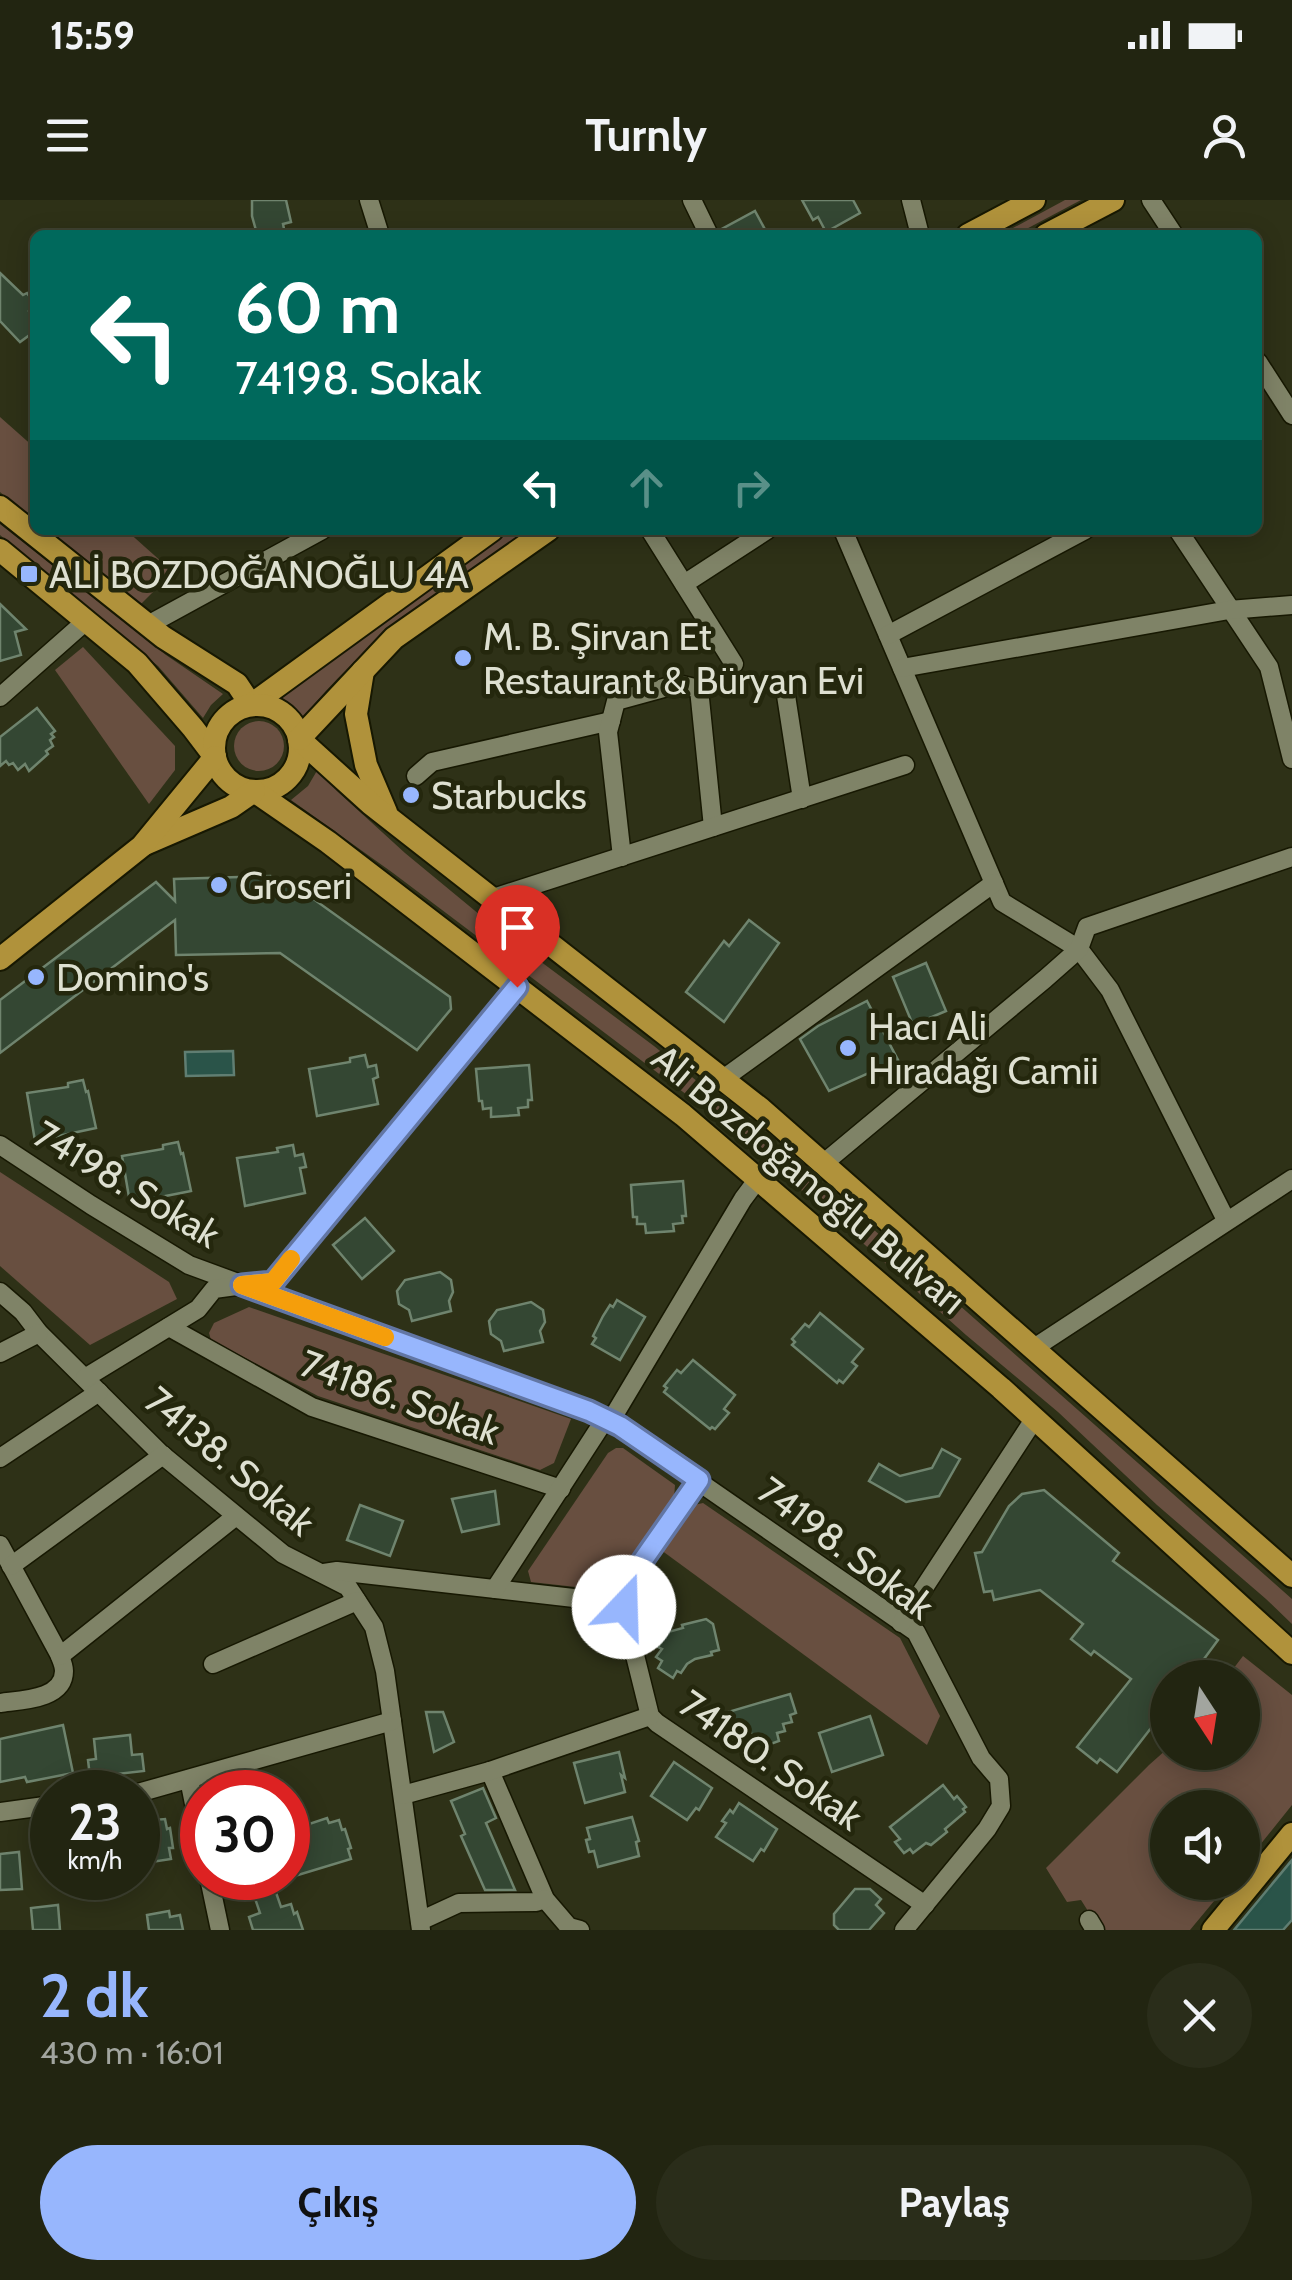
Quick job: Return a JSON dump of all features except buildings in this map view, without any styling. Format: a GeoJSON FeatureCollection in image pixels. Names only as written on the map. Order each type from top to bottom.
{"type":"FeatureCollection","features":[{"type":"Feature","properties":{"kind":"main road"},"geometry":{"type":"LineString","coordinates":[[977,230],[1034,200]]}},
{"type":"Feature","properties":{"kind":"main road"},"geometry":{"type":"LineString","coordinates":[[1056,230],[1113,200]]}},
{"type":"Feature","properties":{"kind":"main road"},"geometry":{"type":"LineString","coordinates":[[0,506],[30,530]]}},
{"type":"Feature","properties":{"kind":"main road"},"geometry":{"type":"LineString","coordinates":[[36,535],[163,638],[237,684],[251,705]]}},
{"type":"Feature","properties":{"kind":"main road"},"geometry":{"type":"LineString","coordinates":[[0,959],[142,846],[214,757],[214,743],[225,718],[251,705],[478,535]]}},
{"type":"Feature","properties":{"kind":"main road"},"geometry":{"type":"LineString","coordinates":[[299,739],[394,638],[541,535]]}},
{"type":"Feature","properties":{"kind":"main road"},"geometry":{"type":"LineString","coordinates":[[0,550],[137,664],[193,728],[228,780],[241,788],[268,790],[291,774],[298,762],[299,739],[280,710],[251,705]]}},
{"type":"Feature","properties":{"kind":"main road"},"geometry":{"type":"LineString","coordinates":[[363,672],[356,714],[366,765],[389,818]]}},
{"type":"Feature","properties":{"kind":"main road","name":"Ali Bozdoğanoğlu Bulvarı"},"geometry":{"type":"LineString","coordinates":[[299,739],[389,818],[824,1163],[1292,1576]]}},
{"type":"Feature","properties":{"kind":"main road"},"geometry":{"type":"LineString","coordinates":[[142,846],[232,806],[254,791]]}},
{"type":"Feature","properties":{"kind":"main road","name":"Ali Bozdoğanoğlu Bulvarı"},"geometry":{"type":"LineString","coordinates":[[254,791],[328,842],[683,1114],[1035,1418],[1292,1653]]}},
{"type":"Feature","properties":{"kind":"main road"},"geometry":{"type":"LineString","coordinates":[[1212,1930],[1290,1837]]}},
{"type":"Feature","properties":{"kind":"street"},"geometry":{"type":"LineString","coordinates":[[369,200],[378,230]]}},
{"type":"Feature","properties":{"kind":"street"},"geometry":{"type":"LineString","coordinates":[[692,200],[707,230]]}},
{"type":"Feature","properties":{"kind":"street"},"geometry":{"type":"LineString","coordinates":[[911,200],[919,230]]}},
{"type":"Feature","properties":{"kind":"street"},"geometry":{"type":"LineString","coordinates":[[1151,200],[1171,230]]}},
{"type":"Feature","properties":{"kind":"street"},"geometry":{"type":"LineString","coordinates":[[1262,368],[1292,415]]}},
{"type":"Feature","properties":{"kind":"street"},"geometry":{"type":"LineString","coordinates":[[148,625],[313,535]]}},
{"type":"Feature","properties":{"kind":"street"},"geometry":{"type":"LineString","coordinates":[[653,535],[734,664]]}},
{"type":"Feature","properties":{"kind":"street"},"geometry":{"type":"LineString","coordinates":[[684,584],[760,535]]}},
{"type":"Feature","properties":{"kind":"street"},"geometry":{"type":"LineString","coordinates":[[844,535],[1002,902],[1079,949],[1110,990],[1226,1220]]}},
{"type":"Feature","properties":{"kind":"street"},"geometry":{"type":"LineString","coordinates":[[888,635],[1076,535]]}},
{"type":"Feature","properties":{"kind":"street"},"geometry":{"type":"LineString","coordinates":[[1181,535],[1269,667],[1292,760]]}},
{"type":"Feature","properties":{"kind":"street"},"geometry":{"type":"LineString","coordinates":[[902,668],[1229,610],[1292,605]]}},
{"type":"Feature","properties":{"kind":"street"},"geometry":{"type":"LineString","coordinates":[[0,696],[86,621]]}},
{"type":"Feature","properties":{"kind":"street"},"geometry":{"type":"LineString","coordinates":[[622,857],[608,732],[616,701],[678,684],[699,689],[713,827]]}},
{"type":"Feature","properties":{"kind":"street"},"geometry":{"type":"LineString","coordinates":[[785,689],[802,798]]}},
{"type":"Feature","properties":{"kind":"street"},"geometry":{"type":"LineString","coordinates":[[416,776],[432,762],[611,721]]}},
{"type":"Feature","properties":{"kind":"street"},"geometry":{"type":"LineString","coordinates":[[490,899],[905,765]]}},
{"type":"Feature","properties":{"kind":"street"},"geometry":{"type":"LineString","coordinates":[[824,1163],[1079,949],[1087,927],[1292,857]]}},
{"type":"Feature","properties":{"kind":"street"},"geometry":{"type":"LineString","coordinates":[[723,1080],[994,883]]}},
{"type":"Feature","properties":{"kind":"street"},"geometry":{"type":"LineString","coordinates":[[85,1378],[198,1309],[214,1288],[273,1282],[517,987]]}},
{"type":"Feature","properties":{"kind":"street","name":"74198. Sokak"},"geometry":{"type":"LineString","coordinates":[[0,1144],[189,1265],[608,1420],[916,1632],[981,1758],[998,1780],[1000,1806],[987,1829],[904,1930]]}},
{"type":"Feature","properties":{"kind":"street"},"geometry":{"type":"LineString","coordinates":[[495,1589],[600,1427],[616,1412],[758,1179]]}},
{"type":"Feature","properties":{"kind":"street"},"geometry":{"type":"LineString","coordinates":[[1034,1348],[1292,1179]]}},
{"type":"Feature","properties":{"kind":"street","name":"74138. Sokak"},"geometry":{"type":"LineString","coordinates":[[0,1292],[163,1455],[284,1554],[348,1587],[374,1627],[386,1672],[420,1926]]}},
{"type":"Feature","properties":{"kind":"street","name":"74186. Sokak"},"geometry":{"type":"LineString","coordinates":[[170,1327],[312,1407],[561,1489]]}},
{"type":"Feature","properties":{"kind":"street"},"geometry":{"type":"LineString","coordinates":[[0,1353],[38,1333]]}},
{"type":"Feature","properties":{"kind":"street"},"geometry":{"type":"LineString","coordinates":[[0,1458],[99,1392]]}},
{"type":"Feature","properties":{"kind":"street"},"geometry":{"type":"LineString","coordinates":[[902,1623],[1035,1418]]}},
{"type":"Feature","properties":{"kind":"street"},"geometry":{"type":"LineString","coordinates":[[0,1703],[44,1696],[60,1685],[64,1672],[60,1656],[4,1557],[163,1455]]}},
{"type":"Feature","properties":{"kind":"street"},"geometry":{"type":"LineString","coordinates":[[320,1573],[337,1571],[610,1602],[622,1599],[622,1590],[699,1480]]}},
{"type":"Feature","properties":{"kind":"street"},"geometry":{"type":"LineString","coordinates":[[60,1656],[236,1516]]}},
{"type":"Feature","properties":{"kind":"street","name":"74180. Sokak"},"geometry":{"type":"LineString","coordinates":[[622,1599],[650,1716],[925,1905]]}},
{"type":"Feature","properties":{"kind":"street"},"geometry":{"type":"LineString","coordinates":[[213,1664],[357,1601]]}},
{"type":"Feature","properties":{"kind":"street"},"geometry":{"type":"LineString","coordinates":[[403,1796],[490,1771],[650,1716]]}},
{"type":"Feature","properties":{"kind":"street"},"geometry":{"type":"LineString","coordinates":[[220,1770],[392,1721]]}},
{"type":"Feature","properties":{"kind":"street"},"geometry":{"type":"LineString","coordinates":[[490,1771],[545,1899],[569,1927],[580,1930]]}},
{"type":"Feature","properties":{"kind":"street"},"geometry":{"type":"LineString","coordinates":[[0,1812],[30,1807]]}},
{"type":"Feature","properties":{"kind":"street"},"geometry":{"type":"LineString","coordinates":[[420,1926],[459,1903],[545,1899]]}},
{"type":"Feature","properties":{"kind":"street"},"geometry":{"type":"LineString","coordinates":[[214,1900],[220,1930]]}},
{"type":"Feature","properties":{"kind":"shaded area"},"geometry":{"type":"Polygon","coordinates":[[[1065,200],[1081,200],[1024,230],[1009,230],[1065,200]]]}},
{"type":"Feature","properties":{"kind":"shaded area"},"geometry":{"type":"Polygon","coordinates":[[[0,417],[30,444],[30,517],[0,492],[0,417]]]}},
{"type":"Feature","properties":{"kind":"shaded area"},"geometry":{"type":"Polygon","coordinates":[[[0,524],[166,655],[223,694],[203,718],[158,666],[0,535],[0,524]]]}},
{"type":"Feature","properties":{"kind":"shaded area"},"geometry":{"type":"Polygon","coordinates":[[[52,535],[132,535],[173,572],[138,607],[52,535]]]}},
{"type":"Feature","properties":{"kind":"shaded area"},"geometry":{"type":"Polygon","coordinates":[[[504,535],[521,535],[381,639],[353,663],[304,717],[280,699],[504,535]]]}},
{"type":"Feature","properties":{"kind":"shaded area"},"geometry":{"type":"Polygon","coordinates":[[[83,647],[175,746],[175,770],[149,804],[55,670],[83,647]]]}},
{"type":"Feature","properties":{"kind":"shaded area"},"geometry":{"type":"Polygon","coordinates":[[[259,721],[277,728],[284,746],[277,764],[259,771],[241,764],[234,746],[241,728],[259,721]]]}},
{"type":"Feature","properties":{"kind":"shaded area"},"geometry":{"type":"Polygon","coordinates":[[[318,769],[405,853],[497,929],[654,1046],[813,1176],[1292,1599],[1292,1624],[1058,1412],[695,1101],[291,800],[308,786],[318,769]]]}},
{"type":"Feature","properties":{"kind":"shaded area"},"geometry":{"type":"Polygon","coordinates":[[[0,1172],[169,1282],[177,1299],[90,1345],[0,1266],[0,1172]]]}},
{"type":"Feature","properties":{"kind":"shaded area"},"geometry":{"type":"Polygon","coordinates":[[[249,1307],[571,1419],[554,1463],[540,1470],[318,1396],[211,1340],[209,1333],[214,1323],[249,1307]]]}},
{"type":"Feature","properties":{"kind":"shaded area"},"geometry":{"type":"Polygon","coordinates":[[[623,1448],[675,1485],[674,1498],[610,1588],[531,1582],[528,1571],[608,1453],[623,1448]]]}},
{"type":"Feature","properties":{"kind":"shaded area"},"geometry":{"type":"Polygon","coordinates":[[[703,1503],[900,1638],[940,1716],[927,1745],[661,1550],[694,1505],[703,1503]]]}},
{"type":"Feature","properties":{"kind":"shaded area"},"geometry":{"type":"Polygon","coordinates":[[[1260,1670],[1292,1695],[1292,1805],[1260,1845],[1260,1790],[1150,1790],[1150,1900],[1215,1900],[1190,1930],[1100,1930],[1081,1900],[1067,1902],[1046,1868],[1149,1765],[1150,1770],[1260,1770],[1260,1670]]]}},
{"type":"Feature","properties":{"kind":"water"},"geometry":{"type":"Polygon","coordinates":[[[233,1051],[234,1075],[186,1076],[185,1052],[233,1051]]]}},
{"type":"Feature","properties":{"kind":"water"},"geometry":{"type":"Polygon","coordinates":[[[1292,1860],[1292,1920],[1283,1930],[1234,1930],[1292,1860]]]}},
{"type":"Feature","properties":{"kind":"slow traffic"},"geometry":{"type":"LineString","coordinates":[[291,1259],[273,1282],[242,1285],[385,1337]]}},
{"type":"Feature","properties":{"kind":"place","name":"ALİ BOZDOĞANOĞLU 4A"},"geometry":{"type":"Point","coordinates":[29,574]}},
{"type":"Feature","properties":{"kind":"place","name":"M. B. Şirvan Et Restaurant & Büryan Evi"},"geometry":{"type":"Point","coordinates":[463,658]}},
{"type":"Feature","properties":{"kind":"place","name":"Starbucks"},"geometry":{"type":"Point","coordinates":[411,795]}},
{"type":"Feature","properties":{"kind":"place","name":"Groseri"},"geometry":{"type":"Point","coordinates":[219,885]}},
{"type":"Feature","properties":{"kind":"place","name":"Domino's"},"geometry":{"type":"Point","coordinates":[36,977]}},
{"type":"Feature","properties":{"kind":"place","name":"Hacı Ali Hıradağı Camii"},"geometry":{"type":"Point","coordinates":[848,1048]}},
{"type":"Feature","properties":{"kind":"route"},"geometry":{"type":"LineString","coordinates":[[517,987],[273,1282],[242,1285],[589,1411],[620,1426],[699,1480],[622,1590],[624,1607]]}}]}
